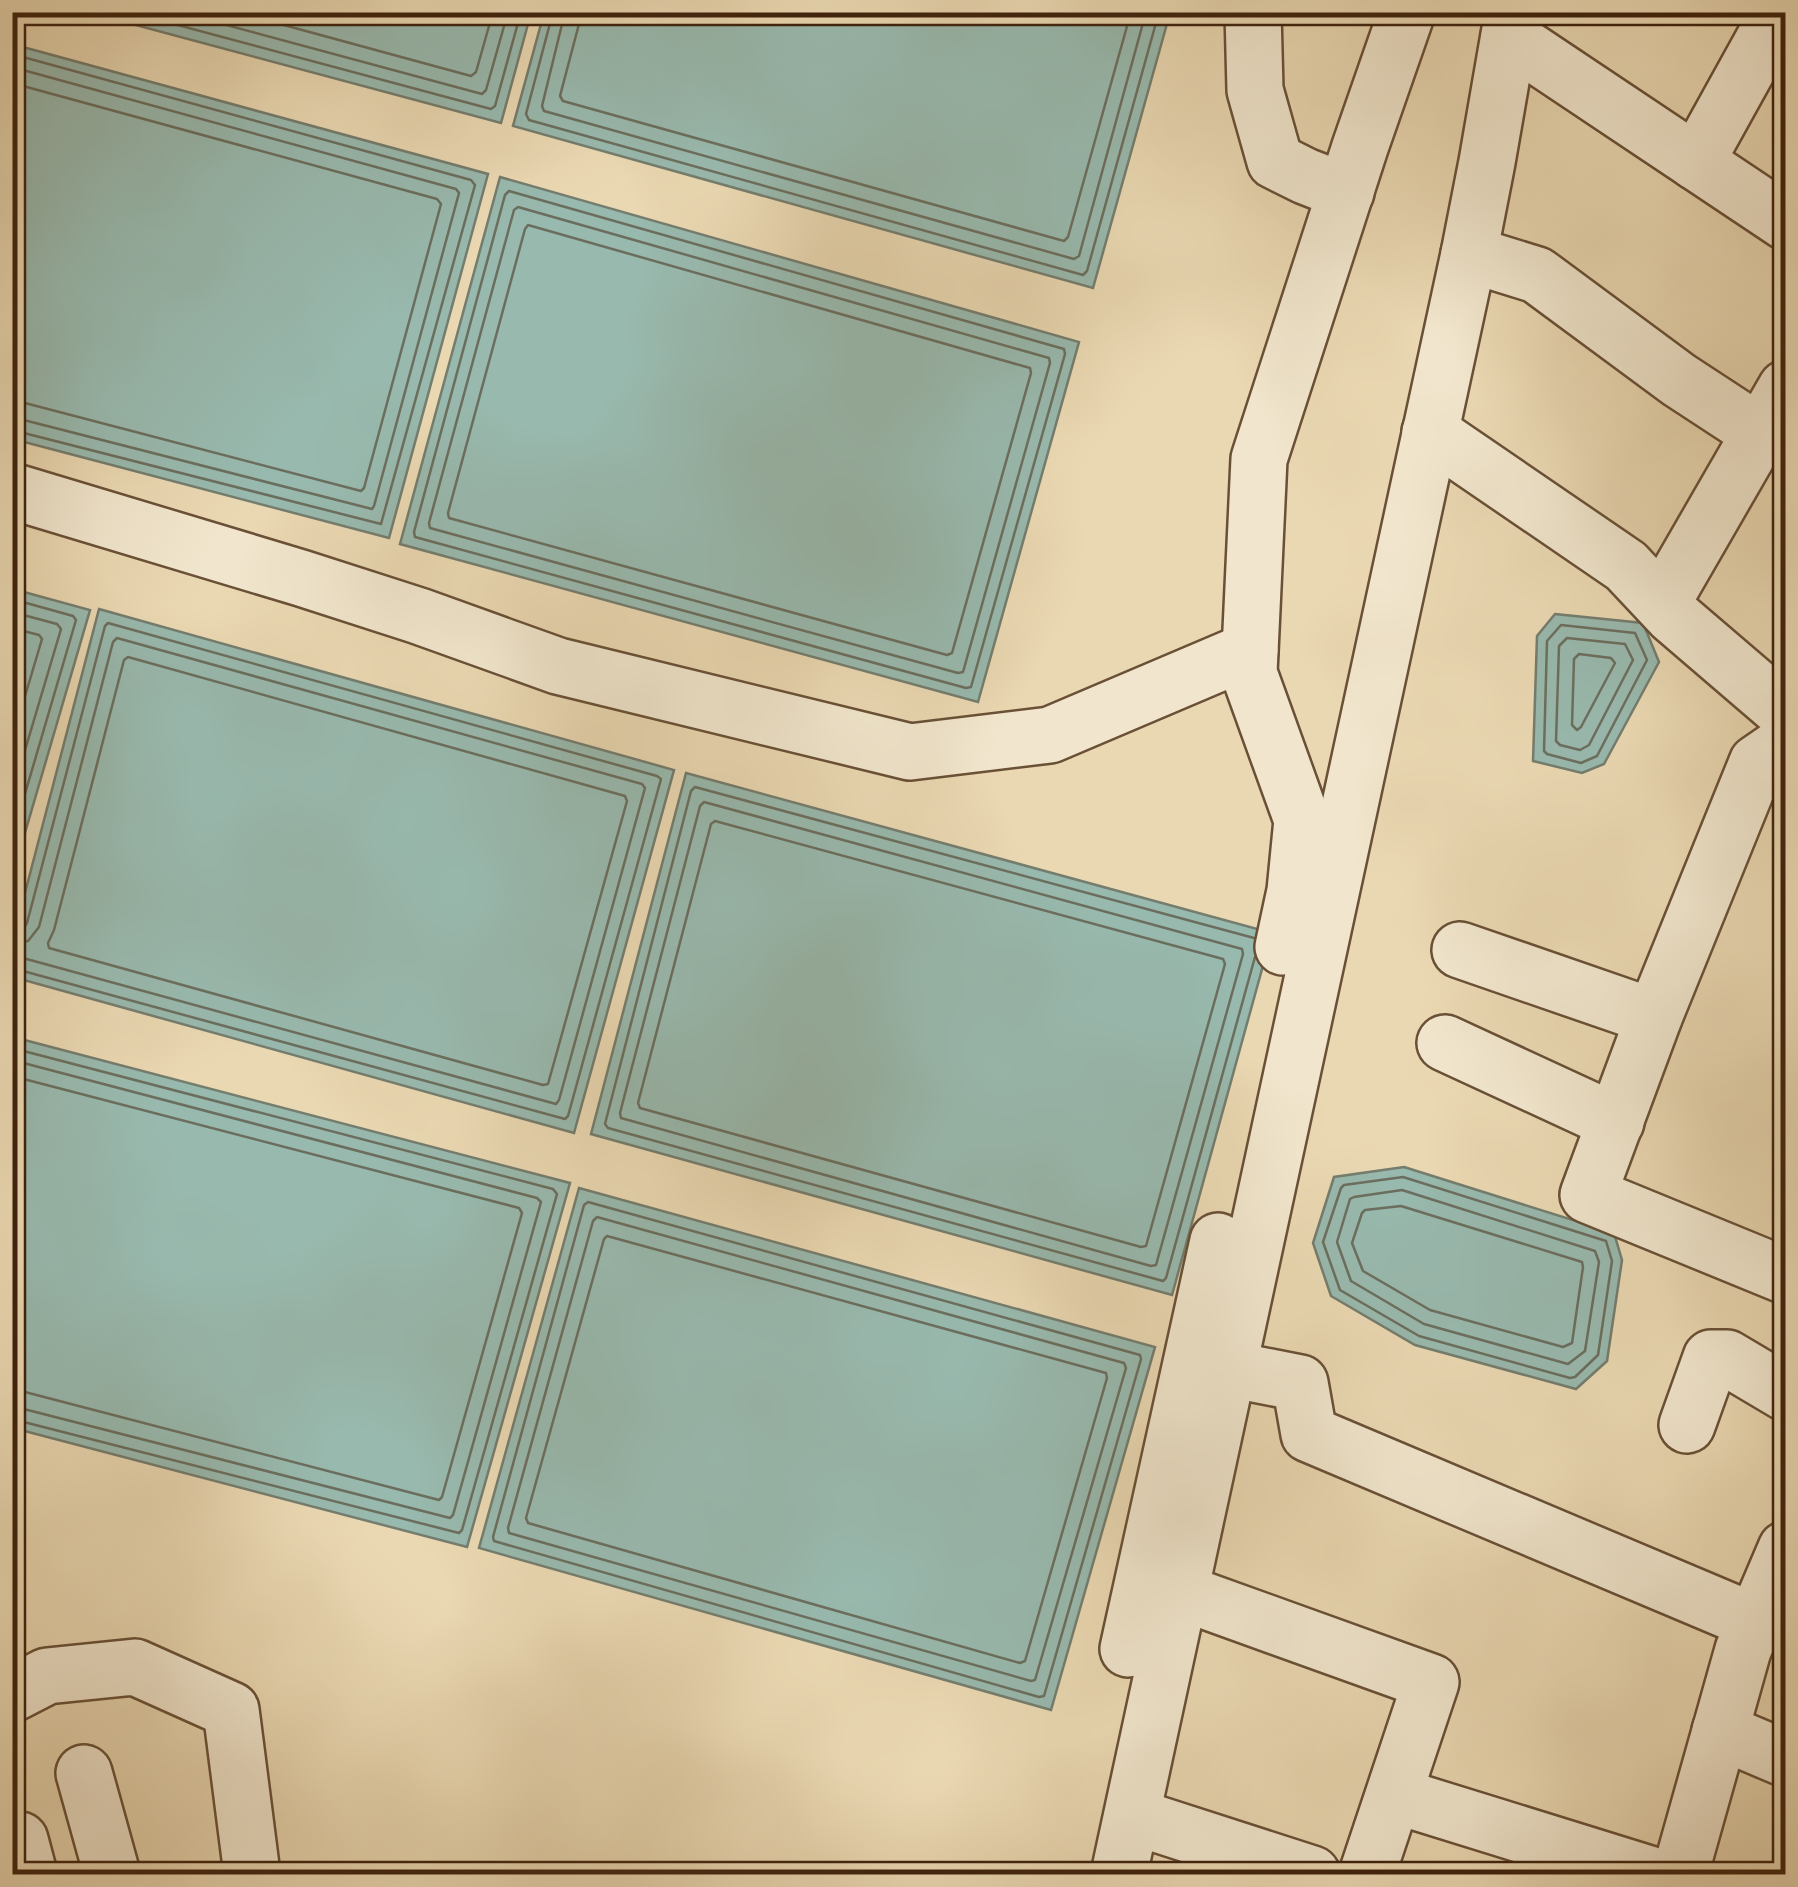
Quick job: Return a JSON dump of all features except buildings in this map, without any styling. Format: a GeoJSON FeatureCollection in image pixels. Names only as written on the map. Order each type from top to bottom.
{"type":"FeatureCollection","features":[{"type":"Feature","properties":{"kind":"street"},"geometry":{"type":"LineString","coordinates":[[1253,12],[1255,90],[1275,161],[1346,192]]}},
{"type":"Feature","properties":{"kind":"street"},"geometry":{"type":"LineString","coordinates":[[1128,1648],[1295,891],[1302,820],[1249,673],[1259,459],[1407,12]]}},
{"type":"Feature","properties":{"kind":"street"},"geometry":{"type":"LineString","coordinates":[[1696,162],[1780,12]]}},
{"type":"Feature","properties":{"kind":"street"},"geometry":{"type":"LineString","coordinates":[[1119,1874],[1488,162],[1511,25],[1696,162],[1786,222]]}},
{"type":"Feature","properties":{"kind":"street"},"geometry":{"type":"LineString","coordinates":[[1468,254],[1537,274],[1679,380],[1773,411],[1662,603]]}},
{"type":"Feature","properties":{"kind":"street"},"geometry":{"type":"LineString","coordinates":[[1430,432],[1626,566],[1686,628],[1786,713]]}},
{"type":"Feature","properties":{"kind":"street"},"geometry":{"type":"LineString","coordinates":[[12,491],[302,578],[558,666],[910,752],[1050,735],[1250,650]]}},
{"type":"Feature","properties":{"kind":"street"},"geometry":{"type":"LineString","coordinates":[[1786,743],[1758,763],[1654,1017],[1588,1194],[1786,1276]]}},
{"type":"Feature","properties":{"kind":"street"},"geometry":{"type":"LineString","coordinates":[[1460,950],[1654,1017]]}},
{"type":"Feature","properties":{"kind":"street"},"geometry":{"type":"LineString","coordinates":[[1444,1043],[1616,1122]]}},
{"type":"Feature","properties":{"kind":"street"},"geometry":{"type":"LineString","coordinates":[[1687,1425],[1711,1358],[1727,1358],[1786,1393]]}},
{"type":"Feature","properties":{"kind":"street"},"geometry":{"type":"LineString","coordinates":[[1229,1369],[1300,1384],[1310,1434],[1755,1622]]}},
{"type":"Feature","properties":{"kind":"street"},"geometry":{"type":"LineString","coordinates":[[1680,1874],[1743,1650],[1786,1549]]}},
{"type":"Feature","properties":{"kind":"street"},"geometry":{"type":"LineString","coordinates":[[1181,1592],[1431,1682],[1367,1874]]}},
{"type":"Feature","properties":{"kind":"street"},"geometry":{"type":"LineString","coordinates":[[12,1694],[47,1676],[135,1667],[231,1710],[252,1874]]}},
{"type":"Feature","properties":{"kind":"street"},"geometry":{"type":"LineString","coordinates":[[1720,1731],[1786,1759]]}},
{"type":"Feature","properties":{"kind":"street"},"geometry":{"type":"LineString","coordinates":[[84,1773],[112,1874]]}},
{"type":"Feature","properties":{"kind":"street"},"geometry":{"type":"LineString","coordinates":[[1394,1795],[1649,1874]]}},
{"type":"Feature","properties":{"kind":"street"},"geometry":{"type":"LineString","coordinates":[[1132,1816],[1312,1874]]}},
{"type":"Feature","properties":{"kind":"water"},"geometry":{"type":"Polygon","coordinates":[[[544,12],[1170,13],[1093,288],[513,126],[544,12]]]}},
{"type":"Feature","properties":{"kind":"water"},"geometry":{"type":"Polygon","coordinates":[[[91,13],[531,13],[501,123],[91,13]]]}},
{"type":"Feature","properties":{"kind":"water"},"geometry":{"type":"Polygon","coordinates":[[[12,44],[488,174],[389,538],[13,439],[12,44]]]}},
{"type":"Feature","properties":{"kind":"water"},"geometry":{"type":"Polygon","coordinates":[[[500,177],[1079,342],[978,702],[400,544],[500,177]]]}},
{"type":"Feature","properties":{"kind":"water"},"geometry":{"type":"Polygon","coordinates":[[[12,589],[90,610],[13,874],[12,589]]]}},
{"type":"Feature","properties":{"kind":"water"},"geometry":{"type":"Polygon","coordinates":[[[99,609],[674,770],[574,1133],[13,977],[13,939],[99,609]]]}},
{"type":"Feature","properties":{"kind":"water"},"geometry":{"type":"Polygon","coordinates":[[[1555,614],[1643,623],[1659,662],[1604,764],[1582,773],[1533,761],[1537,636],[1555,614]]]}},
{"type":"Feature","properties":{"kind":"water"},"geometry":{"type":"Polygon","coordinates":[[[686,773],[1272,933],[1172,1295],[591,1134],[686,773]]]}},
{"type":"Feature","properties":{"kind":"water"},"geometry":{"type":"Polygon","coordinates":[[[13,1037],[570,1183],[467,1547],[13,1428],[13,1037]]]}},
{"type":"Feature","properties":{"kind":"water"},"geometry":{"type":"Polygon","coordinates":[[[1404,1167],[1614,1233],[1622,1260],[1607,1361],[1576,1389],[1415,1345],[1331,1296],[1313,1243],[1334,1177],[1404,1167]]]}},
{"type":"Feature","properties":{"kind":"water"},"geometry":{"type":"Polygon","coordinates":[[[579,1188],[1155,1347],[1051,1710],[479,1548],[579,1188]]]}}]}
